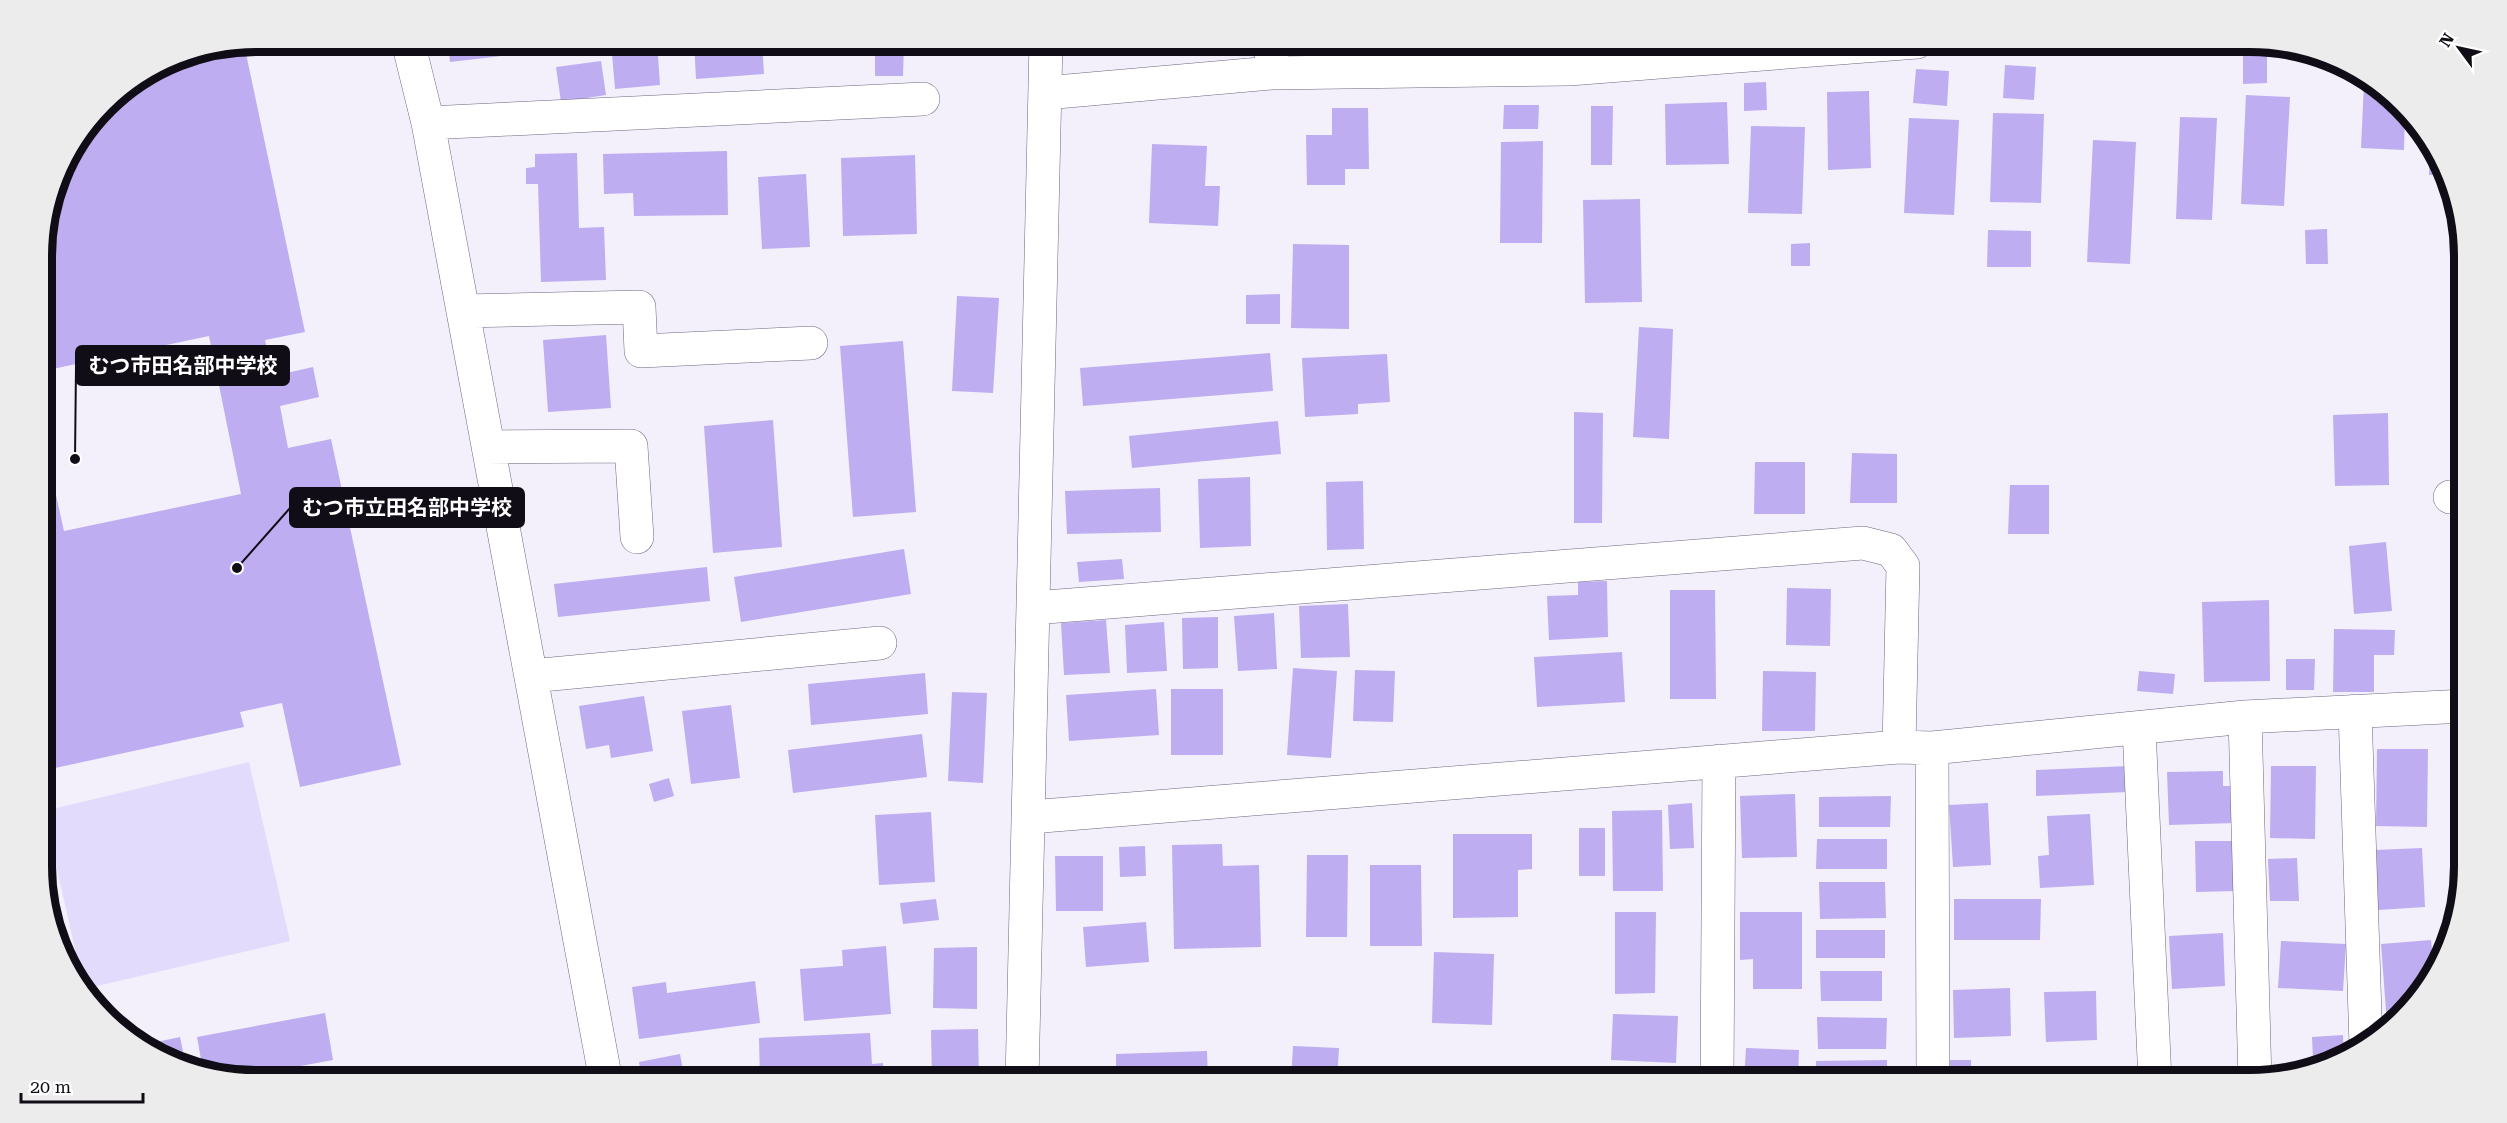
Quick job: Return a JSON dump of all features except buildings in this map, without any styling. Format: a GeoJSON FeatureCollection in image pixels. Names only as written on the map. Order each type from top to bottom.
{"type":"FeatureCollection","features":[{"type":"Feature","properties":{"kind":"street"},"geometry":{"type":"LineString","coordinates":[[1045,93],[1271,57],[1641,52]]}},
{"type":"Feature","properties":{"kind":"street"},"geometry":{"type":"LineString","coordinates":[[411,53],[428,123],[604,1070]]}},
{"type":"Feature","properties":{"kind":"street"},"geometry":{"type":"LineString","coordinates":[[1022,1070],[1030,817],[1046,53]]}},
{"type":"Feature","properties":{"kind":"street"},"geometry":{"type":"LineString","coordinates":[[428,123],[922,99]]}},
{"type":"Feature","properties":{"kind":"street"},"geometry":{"type":"LineString","coordinates":[[463,311],[639,307],[641,351],[811,343]]}},
{"type":"Feature","properties":{"kind":"street"},"geometry":{"type":"LineString","coordinates":[[488,447],[631,446],[637,537]]}},
{"type":"Feature","properties":{"kind":"street"},"geometry":{"type":"LineString","coordinates":[[1033,608],[1863,543],[1891,550],[1903,566],[1899,747]]}},
{"type":"Feature","properties":{"kind":"street"},"geometry":{"type":"LineString","coordinates":[[531,676],[880,643]]}},
{"type":"Feature","properties":{"kind":"street"},"geometry":{"type":"LineString","coordinates":[[1030,817],[1899,747],[1932,748],[2245,717],[2454,706]]}},
{"type":"Feature","properties":{"kind":"street"},"geometry":{"type":"LineString","coordinates":[[2355,711],[2366,1035]]}},
{"type":"Feature","properties":{"kind":"street"},"geometry":{"type":"LineString","coordinates":[[2245,717],[2255,1070]]}},
{"type":"Feature","properties":{"kind":"street"},"geometry":{"type":"LineString","coordinates":[[2139,728],[2155,1070]]}},
{"type":"Feature","properties":{"kind":"street"},"geometry":{"type":"LineString","coordinates":[[1932,748],[1933,1070]]}},
{"type":"Feature","properties":{"kind":"street"},"geometry":{"type":"LineString","coordinates":[[1717,1070],[1719,761]]}},
{"type":"Feature","properties":{"kind":"shaded area"},"geometry":{"type":"Polygon","coordinates":[[[249,762],[290,941],[92,987],[79,967],[52,847],[52,809],[249,762]]]}},
{"type":"Feature","properties":{"kind":"place","name":"むつ市田名部中学校"},"geometry":{"type":"Point","coordinates":[75,459]}},
{"type":"Feature","properties":{"kind":"place","name":"むつ市立田名部中学校"},"geometry":{"type":"Point","coordinates":[237,568]}}]}
